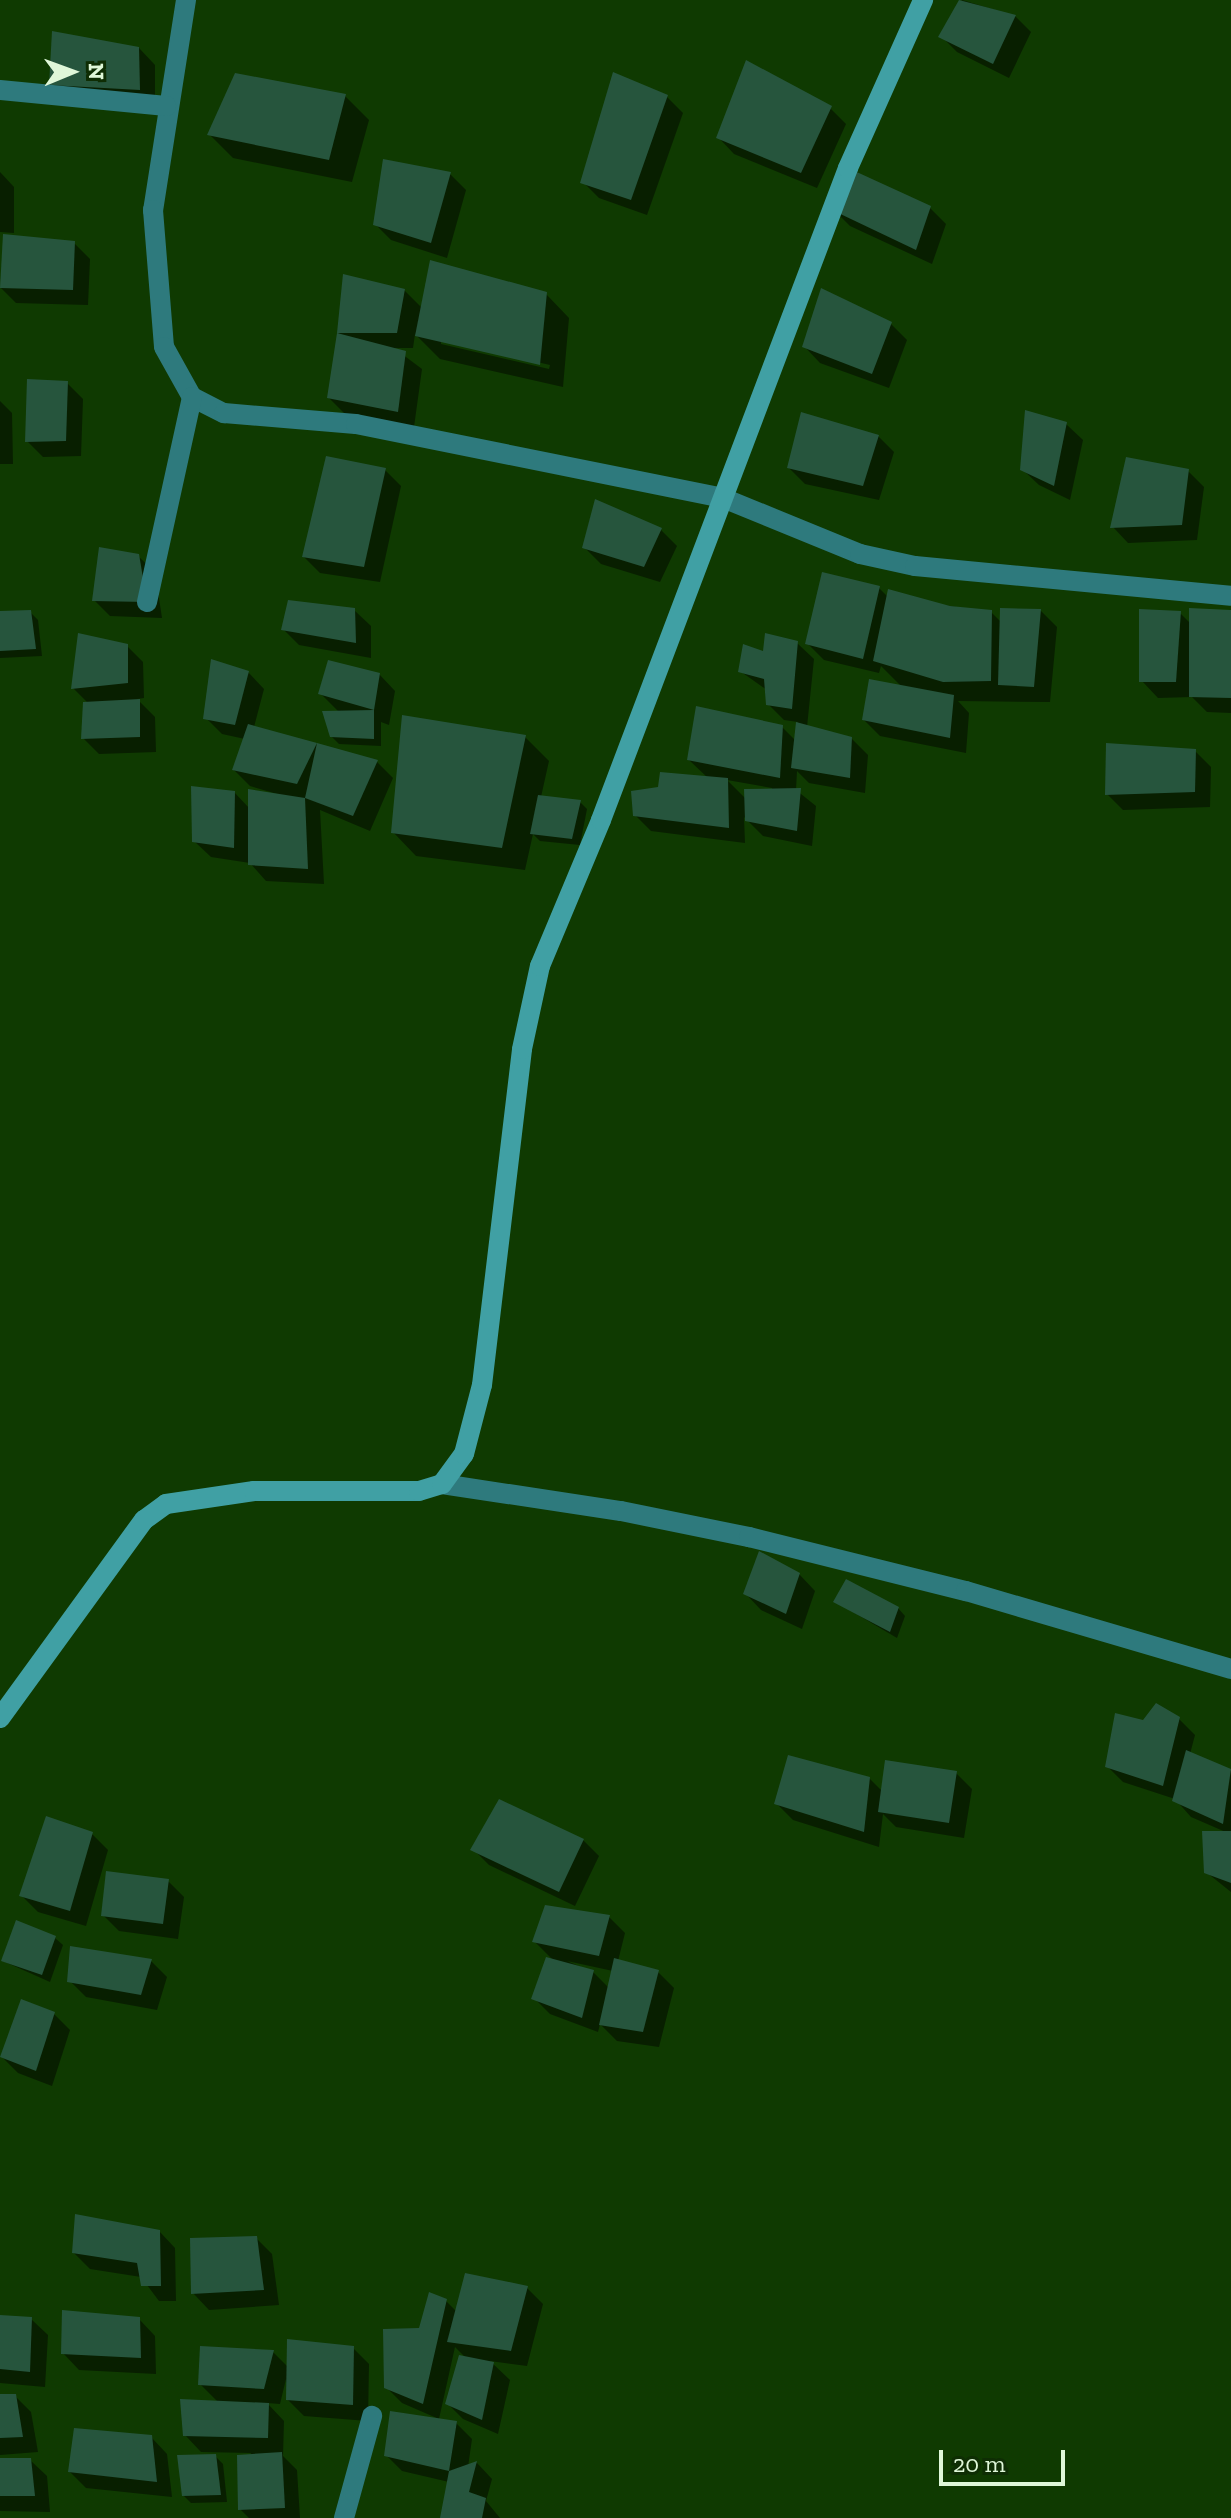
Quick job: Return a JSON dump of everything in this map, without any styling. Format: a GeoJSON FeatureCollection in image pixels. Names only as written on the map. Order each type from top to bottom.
{"type":"FeatureCollection","features":[{"type":"Feature","properties":{"kind":"street"},"geometry":{"type":"LineString","coordinates":[[186,0],[166,106],[153,210],[157,297],[164,347],[192,397],[224,413],[356,424],[723,498],[860,554],[915,566],[1231,596]]}},
{"type":"Feature","properties":{"kind":"street"},"geometry":{"type":"LineString","coordinates":[[442,1484],[464,1454],[482,1385],[491,1289],[522,1049],[540,966],[601,820],[848,168],[923,0]]}},
{"type":"Feature","properties":{"kind":"street"},"geometry":{"type":"LineString","coordinates":[[0,90],[166,106]]}},
{"type":"Feature","properties":{"kind":"street"},"geometry":{"type":"LineString","coordinates":[[147,602],[192,397]]}},
{"type":"Feature","properties":{"kind":"street"},"geometry":{"type":"LineString","coordinates":[[0,1718],[144,1520],[166,1504],[254,1491],[419,1491],[442,1484],[621,1511],[749,1537],[966,1591],[1231,1669]]}},
{"type":"Feature","properties":{"kind":"street"},"geometry":{"type":"LineString","coordinates":[[344,2518],[372,2416]]}},
{"type":"Feature","properties":{"kind":"building"},"geometry":{"type":"Polygon","coordinates":[[[959,0],[1016,15],[993,64],[938,37],[959,0]]]}},
{"type":"Feature","properties":{"kind":"building"},"geometry":{"type":"Polygon","coordinates":[[[52,31],[139,47],[140,90],[49,85],[52,31]]]}},
{"type":"Feature","properties":{"kind":"building"},"geometry":{"type":"Polygon","coordinates":[[[746,60],[832,106],[801,173],[716,138],[746,60]]]}},
{"type":"Feature","properties":{"kind":"building"},"geometry":{"type":"Polygon","coordinates":[[[613,72],[668,95],[631,200],[580,183],[613,72]]]}},
{"type":"Feature","properties":{"kind":"building"},"geometry":{"type":"Polygon","coordinates":[[[235,73],[346,94],[329,160],[207,135],[235,73]]]}},
{"type":"Feature","properties":{"kind":"building"},"geometry":{"type":"Polygon","coordinates":[[[383,159],[451,172],[431,243],[373,225],[383,159]]]}},
{"type":"Feature","properties":{"kind":"building"},"geometry":{"type":"Polygon","coordinates":[[[848,168],[931,206],[916,250],[832,210],[848,168]]]}},
{"type":"Feature","properties":{"kind":"building"},"geometry":{"type":"Polygon","coordinates":[[[3,234],[75,241],[73,290],[0,288],[3,234]]]}},
{"type":"Feature","properties":{"kind":"building"},"geometry":{"type":"Polygon","coordinates":[[[430,260],[547,292],[540,365],[415,336],[430,260]]]}},
{"type":"Feature","properties":{"kind":"building"},"geometry":{"type":"Polygon","coordinates":[[[343,274],[405,289],[397,333],[337,333],[343,274]]]}},
{"type":"Feature","properties":{"kind":"building"},"geometry":{"type":"Polygon","coordinates":[[[821,288],[892,322],[872,374],[802,347],[821,288]]]}},
{"type":"Feature","properties":{"kind":"building"},"geometry":{"type":"Polygon","coordinates":[[[337,333],[406,351],[398,412],[327,398],[337,333]]]}},
{"type":"Feature","properties":{"kind":"building"},"geometry":{"type":"Polygon","coordinates":[[[27,379],[68,381],[66,441],[25,442],[27,379]]]}},
{"type":"Feature","properties":{"kind":"building"},"geometry":{"type":"Polygon","coordinates":[[[1025,410],[1067,422],[1054,486],[1020,470],[1025,410]]]}},
{"type":"Feature","properties":{"kind":"building"},"geometry":{"type":"Polygon","coordinates":[[[801,412],[879,435],[863,486],[787,468],[801,412]]]}},
{"type":"Feature","properties":{"kind":"building"},"geometry":{"type":"Polygon","coordinates":[[[326,456],[386,468],[364,567],[302,557],[326,456]]]}},
{"type":"Feature","properties":{"kind":"building"},"geometry":{"type":"Polygon","coordinates":[[[1126,457],[1189,469],[1182,525],[1110,528],[1126,457]]]}},
{"type":"Feature","properties":{"kind":"building"},"geometry":{"type":"Polygon","coordinates":[[[595,499],[662,528],[644,567],[582,548],[595,499]]]}},
{"type":"Feature","properties":{"kind":"building"},"geometry":{"type":"Polygon","coordinates":[[[99,547],[139,554],[147,602],[92,601],[99,547]]]}},
{"type":"Feature","properties":{"kind":"building"},"geometry":{"type":"Polygon","coordinates":[[[822,572],[880,586],[863,659],[805,644],[822,572]]]}},
{"type":"Feature","properties":{"kind":"building"},"geometry":{"type":"Polygon","coordinates":[[[888,589],[950,606],[992,610],[991,681],[943,682],[873,661],[888,589]]]}},
{"type":"Feature","properties":{"kind":"building"},"geometry":{"type":"Polygon","coordinates":[[[288,600],[355,608],[356,643],[281,630],[288,600]]]}},
{"type":"Feature","properties":{"kind":"building"},"geometry":{"type":"Polygon","coordinates":[[[1000,608],[1041,609],[1034,687],[998,685],[1000,608]]]}},
{"type":"Feature","properties":{"kind":"building"},"geometry":{"type":"Polygon","coordinates":[[[1189,608],[1231,610],[1231,698],[1189,697],[1189,608]]]}},
{"type":"Feature","properties":{"kind":"building"},"geometry":{"type":"Polygon","coordinates":[[[1139,609],[1181,611],[1176,682],[1139,682],[1139,609]]]}},
{"type":"Feature","properties":{"kind":"building"},"geometry":{"type":"Polygon","coordinates":[[[31,610],[36,649],[0,651],[0,611],[31,610]]]}},
{"type":"Feature","properties":{"kind":"building"},"geometry":{"type":"Polygon","coordinates":[[[78,633],[128,644],[128,683],[71,689],[78,633]]]}},
{"type":"Feature","properties":{"kind":"building"},"geometry":{"type":"Polygon","coordinates":[[[765,633],[798,641],[792,709],[766,705],[764,679],[738,672],[743,644],[763,651],[765,633]]]}},
{"type":"Feature","properties":{"kind":"building"},"geometry":{"type":"Polygon","coordinates":[[[211,659],[249,671],[235,725],[203,719],[211,659]]]}},
{"type":"Feature","properties":{"kind":"building"},"geometry":{"type":"Polygon","coordinates":[[[328,660],[380,673],[374,710],[318,694],[328,660]]]}},
{"type":"Feature","properties":{"kind":"building"},"geometry":{"type":"Polygon","coordinates":[[[869,679],[954,695],[950,738],[862,720],[869,679]]]}},
{"type":"Feature","properties":{"kind":"building"},"geometry":{"type":"Polygon","coordinates":[[[140,699],[140,737],[81,739],[83,702],[140,699]]]}},
{"type":"Feature","properties":{"kind":"building"},"geometry":{"type":"Polygon","coordinates":[[[696,706],[783,725],[780,778],[687,760],[696,706]]]}},
{"type":"Feature","properties":{"kind":"building"},"geometry":{"type":"Polygon","coordinates":[[[374,710],[374,739],[330,737],[322,711],[374,710]]]}},
{"type":"Feature","properties":{"kind":"building"},"geometry":{"type":"Polygon","coordinates":[[[402,715],[526,735],[502,848],[391,833],[402,715]]]}},
{"type":"Feature","properties":{"kind":"building"},"geometry":{"type":"Polygon","coordinates":[[[796,722],[852,737],[850,778],[791,768],[796,722]]]}},
{"type":"Feature","properties":{"kind":"building"},"geometry":{"type":"Polygon","coordinates":[[[248,724],[317,743],[297,784],[232,770],[248,724]]]}},
{"type":"Feature","properties":{"kind":"building"},"geometry":{"type":"Polygon","coordinates":[[[317,743],[378,760],[353,816],[305,798],[317,743]]]}},
{"type":"Feature","properties":{"kind":"building"},"geometry":{"type":"Polygon","coordinates":[[[1106,743],[1196,749],[1195,792],[1105,795],[1106,743]]]}},
{"type":"Feature","properties":{"kind":"building"},"geometry":{"type":"Polygon","coordinates":[[[660,772],[728,778],[729,828],[633,816],[631,791],[658,787],[660,772]]]}},
{"type":"Feature","properties":{"kind":"building"},"geometry":{"type":"Polygon","coordinates":[[[191,786],[235,791],[234,848],[192,842],[191,786]]]}},
{"type":"Feature","properties":{"kind":"building"},"geometry":{"type":"Polygon","coordinates":[[[801,788],[797,831],[745,821],[744,789],[801,788]]]}},
{"type":"Feature","properties":{"kind":"building"},"geometry":{"type":"Polygon","coordinates":[[[248,789],[305,798],[308,869],[248,865],[248,789]]]}},
{"type":"Feature","properties":{"kind":"building"},"geometry":{"type":"Polygon","coordinates":[[[538,795],[581,800],[572,839],[530,834],[538,795]]]}},
{"type":"Feature","properties":{"kind":"building"},"geometry":{"type":"Polygon","coordinates":[[[759,1551],[800,1573],[786,1614],[743,1594],[759,1551]]]}},
{"type":"Feature","properties":{"kind":"building"},"geometry":{"type":"Polygon","coordinates":[[[846,1579],[899,1607],[890,1632],[833,1602],[846,1579]]]}},
{"type":"Feature","properties":{"kind":"building"},"geometry":{"type":"Polygon","coordinates":[[[1156,1703],[1180,1717],[1163,1786],[1105,1767],[1115,1713],[1143,1720],[1156,1703]]]}},
{"type":"Feature","properties":{"kind":"building"},"geometry":{"type":"Polygon","coordinates":[[[1186,1750],[1231,1769],[1223,1824],[1172,1801],[1186,1750]]]}},
{"type":"Feature","properties":{"kind":"building"},"geometry":{"type":"Polygon","coordinates":[[[788,1755],[870,1777],[864,1832],[774,1804],[788,1755]]]}},
{"type":"Feature","properties":{"kind":"building"},"geometry":{"type":"Polygon","coordinates":[[[885,1760],[957,1771],[949,1823],[878,1812],[885,1760]]]}},
{"type":"Feature","properties":{"kind":"building"},"geometry":{"type":"Polygon","coordinates":[[[499,1799],[584,1839],[559,1892],[470,1850],[499,1799]]]}},
{"type":"Feature","properties":{"kind":"building"},"geometry":{"type":"Polygon","coordinates":[[[46,1816],[93,1832],[70,1911],[19,1896],[46,1816]]]}},
{"type":"Feature","properties":{"kind":"building"},"geometry":{"type":"Polygon","coordinates":[[[1202,1831],[1231,1831],[1231,1883],[1204,1873],[1202,1831]]]}},
{"type":"Feature","properties":{"kind":"building"},"geometry":{"type":"Polygon","coordinates":[[[106,1871],[169,1879],[163,1924],[101,1916],[106,1871]]]}},
{"type":"Feature","properties":{"kind":"building"},"geometry":{"type":"Polygon","coordinates":[[[545,1905],[610,1915],[599,1956],[532,1942],[545,1905]]]}},
{"type":"Feature","properties":{"kind":"building"},"geometry":{"type":"Polygon","coordinates":[[[16,1920],[56,1936],[42,1975],[1,1961],[16,1920]]]}},
{"type":"Feature","properties":{"kind":"building"},"geometry":{"type":"Polygon","coordinates":[[[70,1946],[152,1959],[141,1995],[67,1982],[70,1946]]]}},
{"type":"Feature","properties":{"kind":"building"},"geometry":{"type":"Polygon","coordinates":[[[546,1957],[594,1970],[582,2018],[531,1999],[546,1957]]]}},
{"type":"Feature","properties":{"kind":"building"},"geometry":{"type":"Polygon","coordinates":[[[614,1958],[659,1970],[643,2032],[599,2025],[614,1958]]]}},
{"type":"Feature","properties":{"kind":"building"},"geometry":{"type":"Polygon","coordinates":[[[21,1999],[55,2012],[36,2071],[0,2057],[21,1999]]]}},
{"type":"Feature","properties":{"kind":"building"},"geometry":{"type":"Polygon","coordinates":[[[75,2214],[160,2230],[161,2286],[141,2286],[137,2263],[72,2253],[75,2214]]]}},
{"type":"Feature","properties":{"kind":"building"},"geometry":{"type":"Polygon","coordinates":[[[257,2236],[264,2290],[191,2294],[190,2238],[257,2236]]]}},
{"type":"Feature","properties":{"kind":"building"},"geometry":{"type":"Polygon","coordinates":[[[465,2273],[528,2286],[511,2351],[447,2342],[465,2273]]]}},
{"type":"Feature","properties":{"kind":"building"},"geometry":{"type":"Polygon","coordinates":[[[429,2292],[447,2299],[423,2404],[384,2388],[383,2329],[419,2328],[429,2292]]]}},
{"type":"Feature","properties":{"kind":"building"},"geometry":{"type":"Polygon","coordinates":[[[62,2310],[140,2317],[141,2358],[61,2354],[62,2310]]]}},
{"type":"Feature","properties":{"kind":"building"},"geometry":{"type":"Polygon","coordinates":[[[0,2315],[32,2317],[30,2372],[0,2369],[0,2315]]]}},
{"type":"Feature","properties":{"kind":"building"},"geometry":{"type":"Polygon","coordinates":[[[287,2339],[354,2346],[353,2405],[286,2400],[287,2339]]]}},
{"type":"Feature","properties":{"kind":"building"},"geometry":{"type":"Polygon","coordinates":[[[200,2346],[274,2350],[264,2389],[198,2385],[200,2346]]]}},
{"type":"Feature","properties":{"kind":"building"},"geometry":{"type":"Polygon","coordinates":[[[459,2355],[494,2362],[482,2420],[445,2404],[459,2355]]]}},
{"type":"Feature","properties":{"kind":"building"},"geometry":{"type":"Polygon","coordinates":[[[0,2394],[16,2394],[23,2437],[0,2438],[0,2394]]]}},
{"type":"Feature","properties":{"kind":"building"},"geometry":{"type":"Polygon","coordinates":[[[180,2399],[269,2403],[268,2438],[183,2436],[180,2399]]]}},
{"type":"Feature","properties":{"kind":"building"},"geometry":{"type":"Polygon","coordinates":[[[390,2411],[457,2421],[449,2471],[384,2456],[390,2411]]]}},
{"type":"Feature","properties":{"kind":"building"},"geometry":{"type":"Polygon","coordinates":[[[74,2428],[152,2435],[157,2482],[68,2472],[74,2428]]]}},
{"type":"Feature","properties":{"kind":"building"},"geometry":{"type":"Polygon","coordinates":[[[282,2452],[285,2508],[238,2510],[237,2455],[282,2452]]]}},
{"type":"Feature","properties":{"kind":"building"},"geometry":{"type":"Polygon","coordinates":[[[216,2454],[221,2495],[182,2496],[177,2455],[216,2454]]]}},
{"type":"Feature","properties":{"kind":"building"},"geometry":{"type":"Polygon","coordinates":[[[0,2458],[31,2458],[35,2496],[0,2496],[0,2458]]]}},
{"type":"Feature","properties":{"kind":"building"},"geometry":{"type":"Polygon","coordinates":[[[477,2461],[469,2492],[486,2498],[482,2518],[440,2518],[449,2471],[477,2461]]]}}]}
